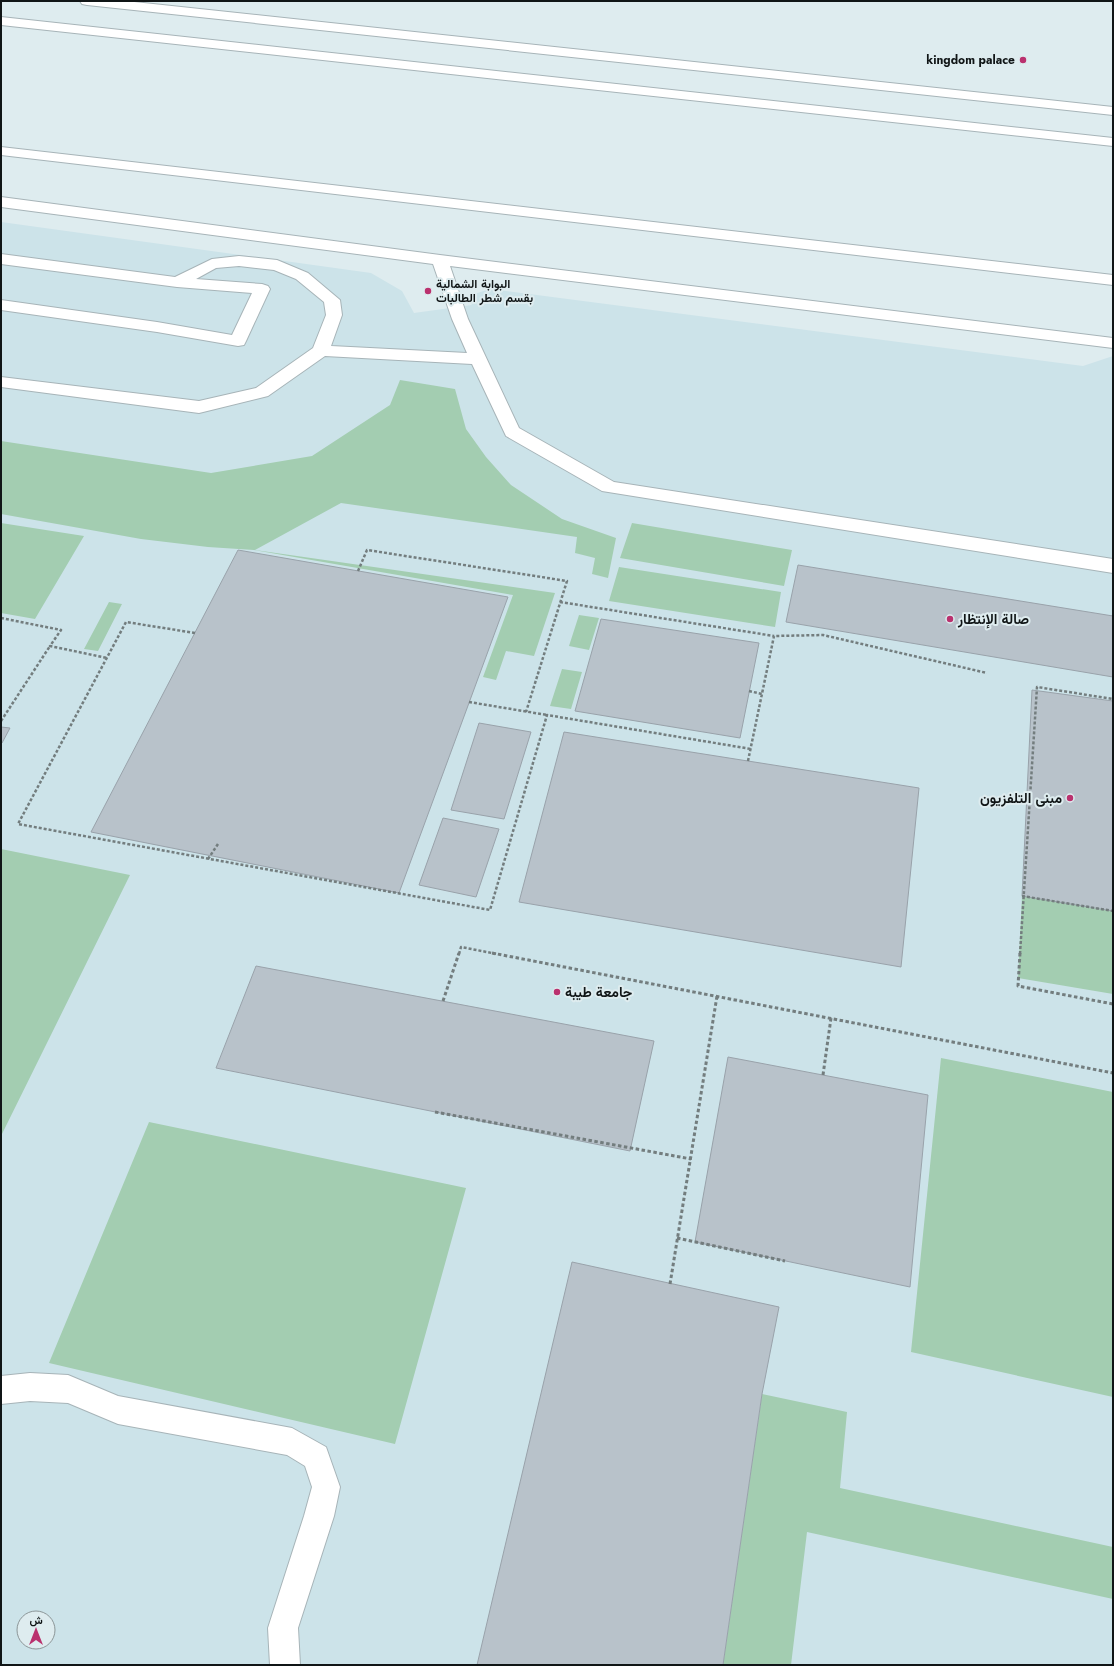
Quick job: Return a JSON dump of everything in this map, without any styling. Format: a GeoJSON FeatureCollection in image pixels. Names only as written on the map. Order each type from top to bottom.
{"type":"FeatureCollection","features":[{"type":"Feature","properties":{"kind":"street"},"geometry":{"type":"LineString","coordinates":[[86,1],[1113,111]]}},
{"type":"Feature","properties":{"kind":"street"},"geometry":{"type":"LineString","coordinates":[[1,21],[1113,142]]}},
{"type":"Feature","properties":{"kind":"street"},"geometry":{"type":"LineString","coordinates":[[1,151],[1113,280]]}},
{"type":"Feature","properties":{"kind":"street"},"geometry":{"type":"LineString","coordinates":[[1,202],[440,260],[1113,343]]}},
{"type":"Feature","properties":{"kind":"street"},"geometry":{"type":"LineString","coordinates":[[1,259],[177,282],[262,289],[238,341],[157,327],[1,305]]}},
{"type":"Feature","properties":{"kind":"street"},"geometry":{"type":"LineString","coordinates":[[440,260],[460,319],[512,432],[609,487],[1113,566]]}},
{"type":"Feature","properties":{"kind":"street"},"geometry":{"type":"LineString","coordinates":[[1,382],[199,407],[262,392],[321,351],[334,314],[332,300],[302,276],[277,265],[239,262],[212,264],[177,282]]}},
{"type":"Feature","properties":{"kind":"street"},"geometry":{"type":"LineString","coordinates":[[321,351],[479,359]]}},
{"type":"Feature","properties":{"kind":"street"},"geometry":{"type":"LineString","coordinates":[[1,1390],[30,1387],[68,1390],[118,1410],[292,1442],[316,1457],[326,1487],[320,1516],[283,1628],[285,1665]]}},
{"type":"Feature","properties":{"kind":"path"},"geometry":{"type":"LineString","coordinates":[[358,571],[367,550],[567,581],[526,712]]}},
{"type":"Feature","properties":{"kind":"path"},"geometry":{"type":"LineString","coordinates":[[560,602],[774,636],[823,635],[987,673]]}},
{"type":"Feature","properties":{"kind":"path"},"geometry":{"type":"LineString","coordinates":[[1,618],[60,630],[1,721]]}},
{"type":"Feature","properties":{"kind":"path"},"geometry":{"type":"LineString","coordinates":[[195,633],[126,622],[18,824],[490,910],[548,715]]}},
{"type":"Feature","properties":{"kind":"path"},"geometry":{"type":"LineString","coordinates":[[748,761],[774,636]]}},
{"type":"Feature","properties":{"kind":"path"},"geometry":{"type":"LineString","coordinates":[[50,646],[107,658]]}},
{"type":"Feature","properties":{"kind":"path"},"geometry":{"type":"LineString","coordinates":[[1113,699],[1037,687],[1022,896],[1018,986],[1113,1004]]}},
{"type":"Feature","properties":{"kind":"path"},"geometry":{"type":"LineString","coordinates":[[749,691],[762,694]]}},
{"type":"Feature","properties":{"kind":"path"},"geometry":{"type":"LineString","coordinates":[[470,702],[751,748]]}},
{"type":"Feature","properties":{"kind":"path"},"geometry":{"type":"LineString","coordinates":[[208,859],[218,844]]}},
{"type":"Feature","properties":{"kind":"path"},"geometry":{"type":"LineString","coordinates":[[1022,896],[1113,911]]}},
{"type":"Feature","properties":{"kind":"path"},"geometry":{"type":"LineString","coordinates":[[444,1001],[461,947],[1113,1072]]}},
{"type":"Feature","properties":{"kind":"path"},"geometry":{"type":"LineString","coordinates":[[670,1284],[718,996]]}},
{"type":"Feature","properties":{"kind":"path"},"geometry":{"type":"LineString","coordinates":[[823,1074],[831,1018]]}},
{"type":"Feature","properties":{"kind":"path"},"geometry":{"type":"LineString","coordinates":[[435,1112],[691,1159]]}},
{"type":"Feature","properties":{"kind":"path"},"geometry":{"type":"LineString","coordinates":[[677,1238],[785,1261]]}},
{"type":"Feature","properties":{"kind":"shaded area","name":"جامعة طيبة"},"geometry":{"type":"Polygon","coordinates":[[[1,222],[371,273],[402,291],[414,313],[472,305],[465,297],[490,289],[1083,366],[1113,356],[1113,1665],[1,1665],[1,222]]]}},
{"type":"Feature","properties":{"kind":"green space"},"geometry":{"type":"Polygon","coordinates":[[[400,380],[455,389],[466,429],[486,457],[511,485],[562,519],[616,538],[608,578],[592,574],[595,558],[575,553],[577,537],[341,503],[255,550],[555,593],[534,656],[506,651],[496,680],[483,677],[513,595],[254,550],[208,547],[141,539],[1,514],[1,441],[211,473],[312,456],[390,405],[400,380]]]}},
{"type":"Feature","properties":{"kind":"green space"},"geometry":{"type":"Polygon","coordinates":[[[1,523],[84,536],[35,619],[1,613],[1,523]]]}},
{"type":"Feature","properties":{"kind":"green space"},"geometry":{"type":"Polygon","coordinates":[[[632,523],[792,550],[784,586],[620,558],[632,523]]]}},
{"type":"Feature","properties":{"kind":"green space"},"geometry":{"type":"Polygon","coordinates":[[[619,567],[781,592],[775,627],[609,601],[619,567]]]}},
{"type":"Feature","properties":{"kind":"green space"},"geometry":{"type":"Polygon","coordinates":[[[109,602],[122,604],[98,651],[84,649],[109,602]]]}},
{"type":"Feature","properties":{"kind":"green space"},"geometry":{"type":"Polygon","coordinates":[[[579,615],[599,618],[589,650],[569,646],[579,615]]]}},
{"type":"Feature","properties":{"kind":"green space"},"geometry":{"type":"Polygon","coordinates":[[[562,669],[582,672],[571,709],[550,706],[562,669]]]}},
{"type":"Feature","properties":{"kind":"green space"},"geometry":{"type":"Polygon","coordinates":[[[1,849],[130,875],[1,1136],[1,849]]]}},
{"type":"Feature","properties":{"kind":"green space"},"geometry":{"type":"Polygon","coordinates":[[[1022,896],[1113,911],[1113,994],[1018,978],[1022,896]]]}},
{"type":"Feature","properties":{"kind":"green space"},"geometry":{"type":"Polygon","coordinates":[[[941,1058],[1113,1092],[1113,1397],[911,1352],[941,1058]]]}},
{"type":"Feature","properties":{"kind":"green space"},"geometry":{"type":"Polygon","coordinates":[[[149,1122],[466,1188],[395,1444],[49,1363],[149,1122]]]}},
{"type":"Feature","properties":{"kind":"green space"},"geometry":{"type":"Polygon","coordinates":[[[762,1394],[847,1412],[840,1488],[1113,1547],[1113,1599],[807,1532],[791,1665],[723,1665],[762,1394]]]}},
{"type":"Feature","properties":{"kind":"building"},"geometry":{"type":"Polygon","coordinates":[[[238,550],[508,597],[399,893],[91,832],[238,550]]]}},
{"type":"Feature","properties":{"kind":"building","name":"صالة الإنتظار"},"geometry":{"type":"Polygon","coordinates":[[[798,565],[1113,616],[1113,677],[786,622],[798,565]]]}},
{"type":"Feature","properties":{"kind":"building"},"geometry":{"type":"Polygon","coordinates":[[[601,619],[759,643],[740,738],[575,711],[601,619]]]}},
{"type":"Feature","properties":{"kind":"building","name":"مبنى التلفزيون"},"geometry":{"type":"Polygon","coordinates":[[[1032,690],[1113,701],[1113,911],[1022,896],[1032,690]]]}},
{"type":"Feature","properties":{"kind":"building"},"geometry":{"type":"Polygon","coordinates":[[[479,723],[531,732],[504,819],[451,810],[479,723]]]}},
{"type":"Feature","properties":{"kind":"building"},"geometry":{"type":"Polygon","coordinates":[[[1,727],[10,728],[2,743],[1,743],[1,727]]]}},
{"type":"Feature","properties":{"kind":"building"},"geometry":{"type":"Polygon","coordinates":[[[564,732],[919,788],[901,967],[519,902],[564,732]]]}},
{"type":"Feature","properties":{"kind":"building"},"geometry":{"type":"Polygon","coordinates":[[[443,818],[499,829],[476,897],[419,885],[443,818]]]}},
{"type":"Feature","properties":{"kind":"building"},"geometry":{"type":"Polygon","coordinates":[[[256,966],[654,1041],[630,1151],[216,1068],[256,966]]]}},
{"type":"Feature","properties":{"kind":"building"},"geometry":{"type":"Polygon","coordinates":[[[728,1057],[928,1095],[910,1287],[695,1242],[728,1057]]]}},
{"type":"Feature","properties":{"kind":"building"},"geometry":{"type":"Polygon","coordinates":[[[572,1262],[779,1307],[762,1394],[723,1665],[477,1665],[572,1262]]]}},
{"type":"Feature","properties":{"kind":"place","name":"kingdom palace"},"geometry":{"type":"Point","coordinates":[1023,60]}},
{"type":"Feature","properties":{"kind":"place","name":"البوابة الشمالية بقسم شطر الطالبات"},"geometry":{"type":"Point","coordinates":[428,291]}},
{"type":"Feature","properties":{"kind":"place","name":"صالة الإنتظار"},"geometry":{"type":"Point","coordinates":[950,619]}},
{"type":"Feature","properties":{"kind":"place","name":"مبنى التلفزيون"},"geometry":{"type":"Point","coordinates":[1070,798]}},
{"type":"Feature","properties":{"kind":"place","name":"جامعة طيبة"},"geometry":{"type":"Point","coordinates":[557,992]}}]}
